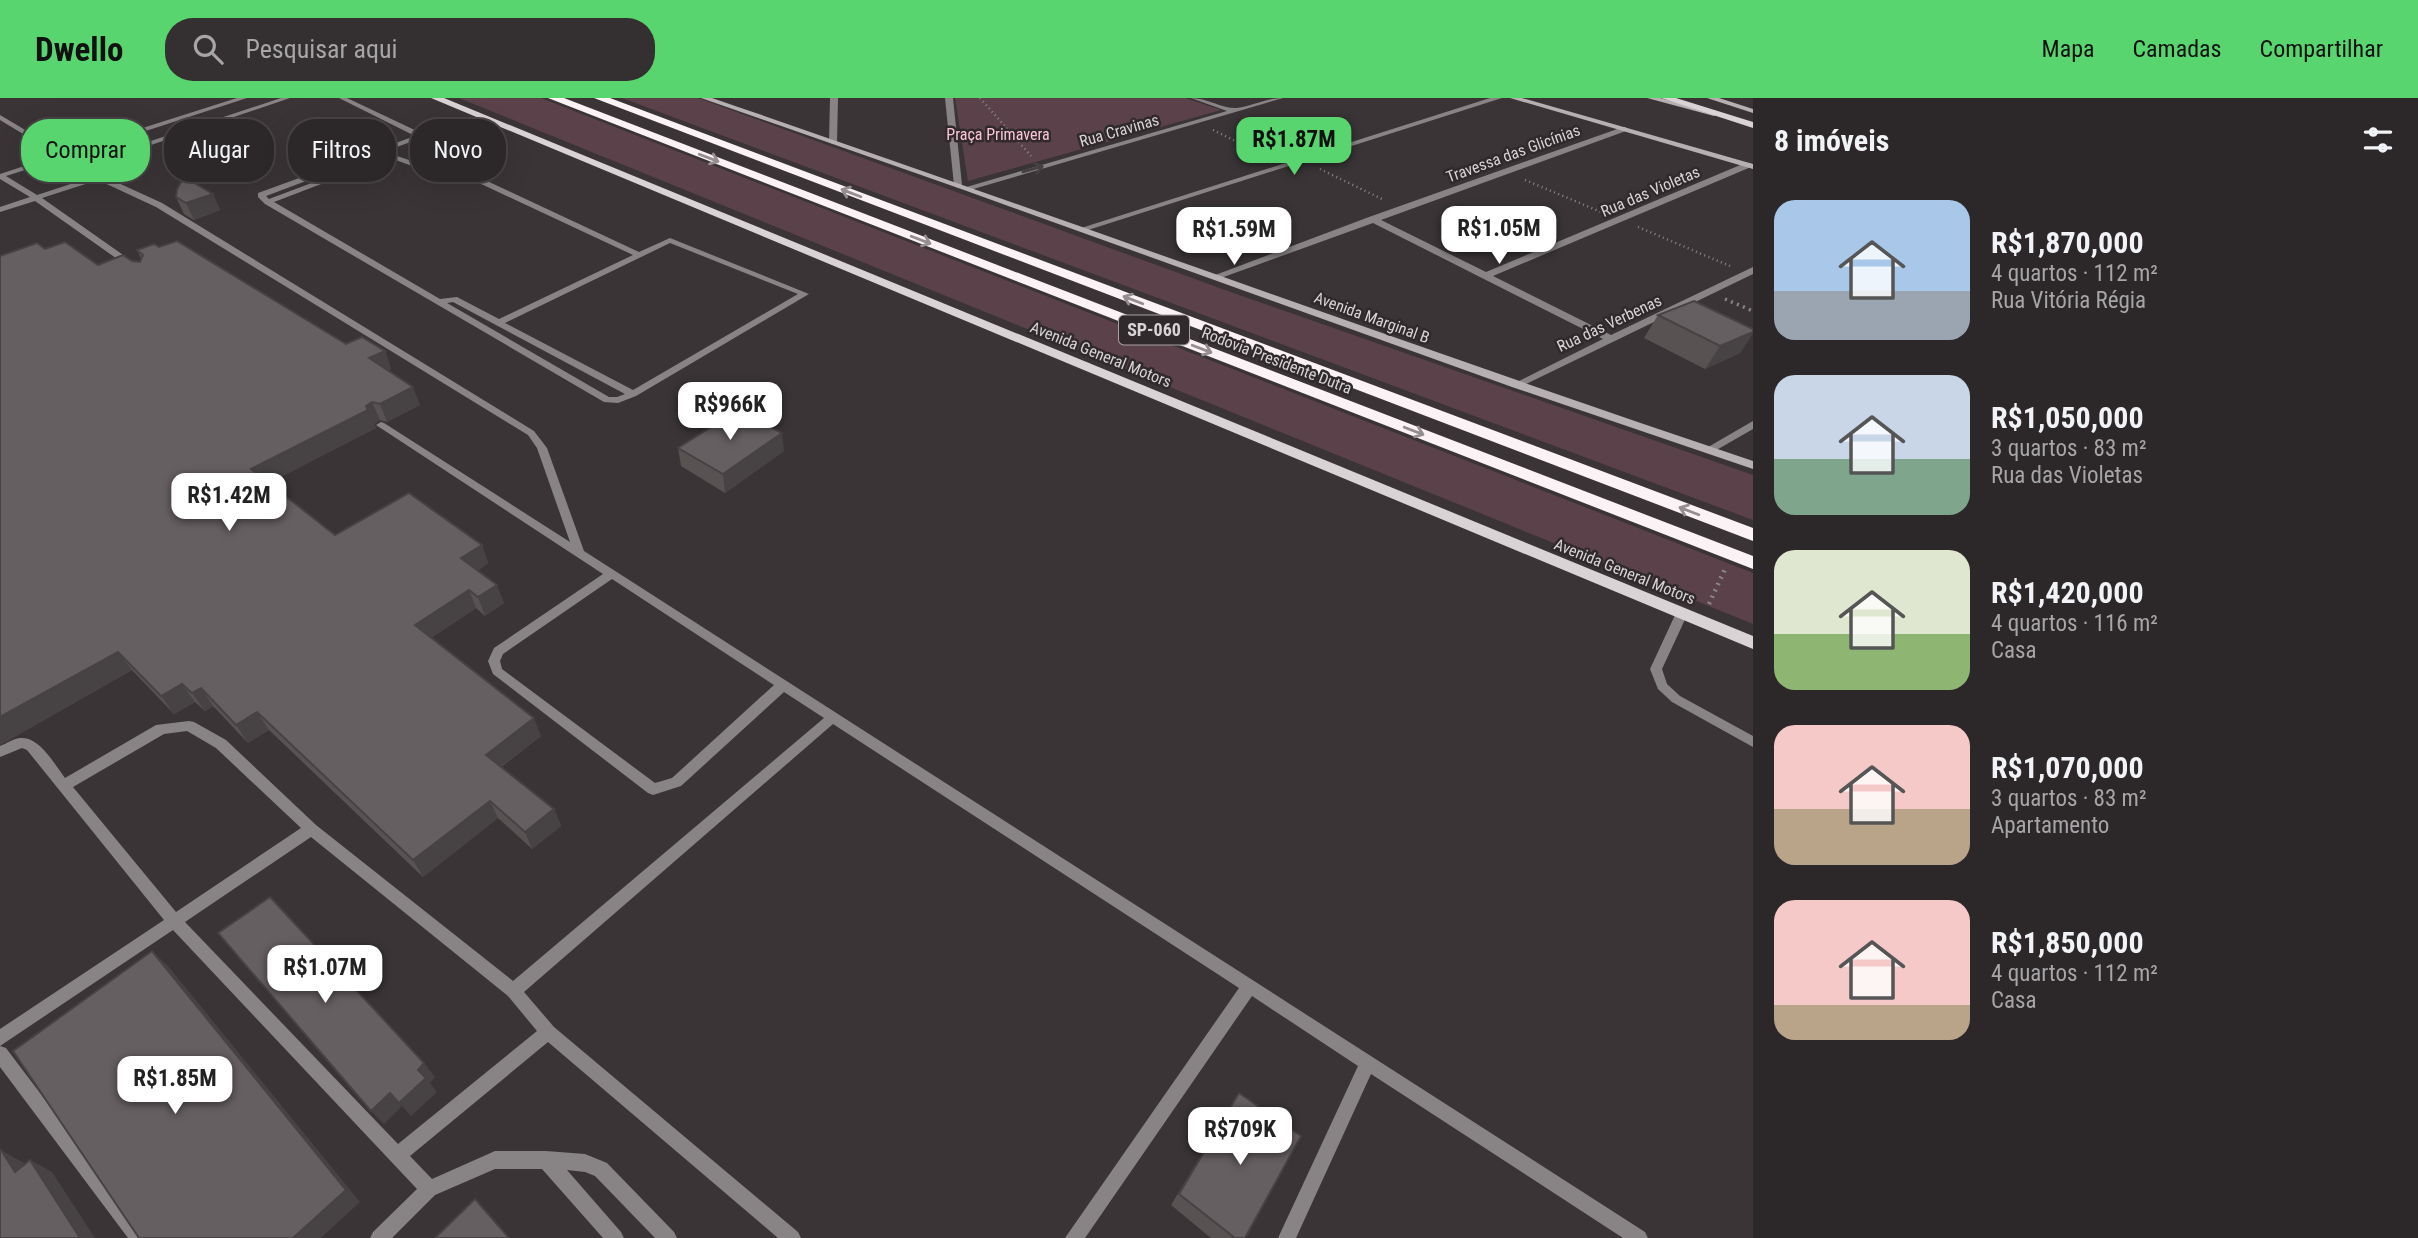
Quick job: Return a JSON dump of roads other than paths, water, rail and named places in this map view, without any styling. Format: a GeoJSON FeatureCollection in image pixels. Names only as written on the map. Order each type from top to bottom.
{"type":"FeatureCollection","features":[{"type":"Feature","properties":{"kind":"highway","name":"Rodovia Presidente Dutra"},"geometry":{"type":"LineString","coordinates":[[554,98],[1753,563]]}},
{"type":"Feature","properties":{"kind":"highway","name":"Rodovia Presidente Dutra"},"geometry":{"type":"LineString","coordinates":[[600,98],[1753,535]]}},
{"type":"Feature","properties":{"kind":"main road","name":"Avenida General Motors"},"geometry":{"type":"LineString","coordinates":[[436,98],[1753,643]]}},
{"type":"Feature","properties":{"kind":"main road"},"geometry":{"type":"LineString","coordinates":[[1666,98],[1753,112]]}},
{"type":"Feature","properties":{"kind":"main road"},"geometry":{"type":"LineString","coordinates":[[1683,98],[1714,106],[1753,122]]}},
{"type":"Feature","properties":{"kind":"main road"},"geometry":{"type":"LineString","coordinates":[[1714,106],[1740,121],[1753,122]]}},
{"type":"Feature","properties":{"kind":"street","name":"Avenida Marginal B"},"geometry":{"type":"LineString","coordinates":[[705,98],[963,186],[1516,385],[1753,465]]}},
{"type":"Feature","properties":{"kind":"street"},"geometry":{"type":"LineString","coordinates":[[833,142],[834,98]]}},
{"type":"Feature","properties":{"kind":"street"},"geometry":{"type":"LineString","coordinates":[[949,98],[963,186]]}},
{"type":"Feature","properties":{"kind":"street"},"geometry":{"type":"LineString","coordinates":[[1195,98],[1234,111]]}},
{"type":"Feature","properties":{"kind":"street","name":"Rua Cravinas"},"geometry":{"type":"LineString","coordinates":[[963,186],[1279,98]]}},
{"type":"Feature","properties":{"kind":"street"},"geometry":{"type":"LineString","coordinates":[[1082,229],[1498,98]]}},
{"type":"Feature","properties":{"kind":"street"},"geometry":{"type":"LineString","coordinates":[[1514,98],[1750,166]]}},
{"type":"Feature","properties":{"kind":"street"},"geometry":{"type":"LineString","coordinates":[[1651,98],[1740,121]]}},
{"type":"Feature","properties":{"kind":"street","name":"Travessa das Glicínias"},"geometry":{"type":"LineString","coordinates":[[1215,277],[1623,130]]}},
{"type":"Feature","properties":{"kind":"street","name":"Rua das Violetas"},"geometry":{"type":"LineString","coordinates":[[1485,276],[1750,166]]}},
{"type":"Feature","properties":{"kind":"street"},"geometry":{"type":"LineString","coordinates":[[1372,219],[1612,339]]}},
{"type":"Feature","properties":{"kind":"street","name":"Rua das Verbenas"},"geometry":{"type":"LineString","coordinates":[[1516,385],[1753,270]]}},
{"type":"Feature","properties":{"kind":"street"},"geometry":{"type":"LineString","coordinates":[[1709,450],[1753,424]]}},
{"type":"Feature","properties":{"kind":"lane"},"geometry":{"type":"LineString","coordinates":[[150,129],[244,98]]}},
{"type":"Feature","properties":{"kind":"lane"},"geometry":{"type":"LineString","coordinates":[[150,143],[287,98]]}},
{"type":"Feature","properties":{"kind":"lane"},"geometry":{"type":"LineString","coordinates":[[342,98],[410,129]]}},
{"type":"Feature","properties":{"kind":"lane"},"geometry":{"type":"LineString","coordinates":[[0,117],[21,130]]}},
{"type":"Feature","properties":{"kind":"lane"},"geometry":{"type":"LineString","coordinates":[[410,140],[261,195],[268,202],[607,400],[618,400],[634,394],[805,294],[670,240],[498,323]]}},
{"type":"Feature","properties":{"kind":"lane"},"geometry":{"type":"LineString","coordinates":[[268,202],[383,158],[394,157],[410,163]]}},
{"type":"Feature","properties":{"kind":"lane"},"geometry":{"type":"LineString","coordinates":[[0,176],[21,170]]}},
{"type":"Feature","properties":{"kind":"lane"},"geometry":{"type":"LineString","coordinates":[[0,176],[146,274]]}},
{"type":"Feature","properties":{"kind":"lane"},"geometry":{"type":"LineString","coordinates":[[0,210],[83,182]]}},
{"type":"Feature","properties":{"kind":"lane"},"geometry":{"type":"LineString","coordinates":[[109,182],[159,205],[531,433],[542,448],[579,551]]}},
{"type":"Feature","properties":{"kind":"lane"},"geometry":{"type":"LineString","coordinates":[[482,182],[639,255]]}},
{"type":"Feature","properties":{"kind":"lane"},"geometry":{"type":"LineString","coordinates":[[437,302],[454,299],[634,394]]}},
{"type":"Feature","properties":{"kind":"lane"},"geometry":{"type":"LineString","coordinates":[[381,425],[1639,1238]]}},
{"type":"Feature","properties":{"kind":"lane"},"geometry":{"type":"LineString","coordinates":[[613,573],[498,651],[494,661],[497,671],[653,789],[676,782],[784,684]]}},
{"type":"Feature","properties":{"kind":"lane"},"geometry":{"type":"LineString","coordinates":[[1682,613],[1657,669],[1661,687],[1676,699],[1753,742]]}},
{"type":"Feature","properties":{"kind":"lane"},"geometry":{"type":"LineString","coordinates":[[513,991],[834,716]]}},
{"type":"Feature","properties":{"kind":"lane"},"geometry":{"type":"LineString","coordinates":[[63,786],[161,729],[189,726],[220,744],[311,829],[513,991],[548,1032],[792,1238]]}},
{"type":"Feature","properties":{"kind":"lane"},"geometry":{"type":"LineString","coordinates":[[0,752],[21,743],[32,746],[175,922],[429,1189]]}},
{"type":"Feature","properties":{"kind":"lane"},"geometry":{"type":"LineString","coordinates":[[0,1038],[311,829]]}},
{"type":"Feature","properties":{"kind":"lane"},"geometry":{"type":"LineString","coordinates":[[1073,1238],[1250,986]]}},
{"type":"Feature","properties":{"kind":"lane"},"geometry":{"type":"LineString","coordinates":[[398,1155],[548,1032]]}},
{"type":"Feature","properties":{"kind":"lane"},"geometry":{"type":"LineString","coordinates":[[0,1054],[139,1238]]}},
{"type":"Feature","properties":{"kind":"lane"},"geometry":{"type":"LineString","coordinates":[[1287,1238],[1368,1062]]}},
{"type":"Feature","properties":{"kind":"lane"},"geometry":{"type":"LineString","coordinates":[[379,1238],[429,1189],[495,1160],[585,1163],[601,1169],[668,1238]]}},
{"type":"Feature","properties":{"kind":"lane"},"geometry":{"type":"LineString","coordinates":[[546,1160],[615,1238]]}},
{"type":"Feature","properties":{"kind":"park label","name":"Praça Primavera"},"geometry":{"type":"Point","coordinates":[998,134]}}]}
